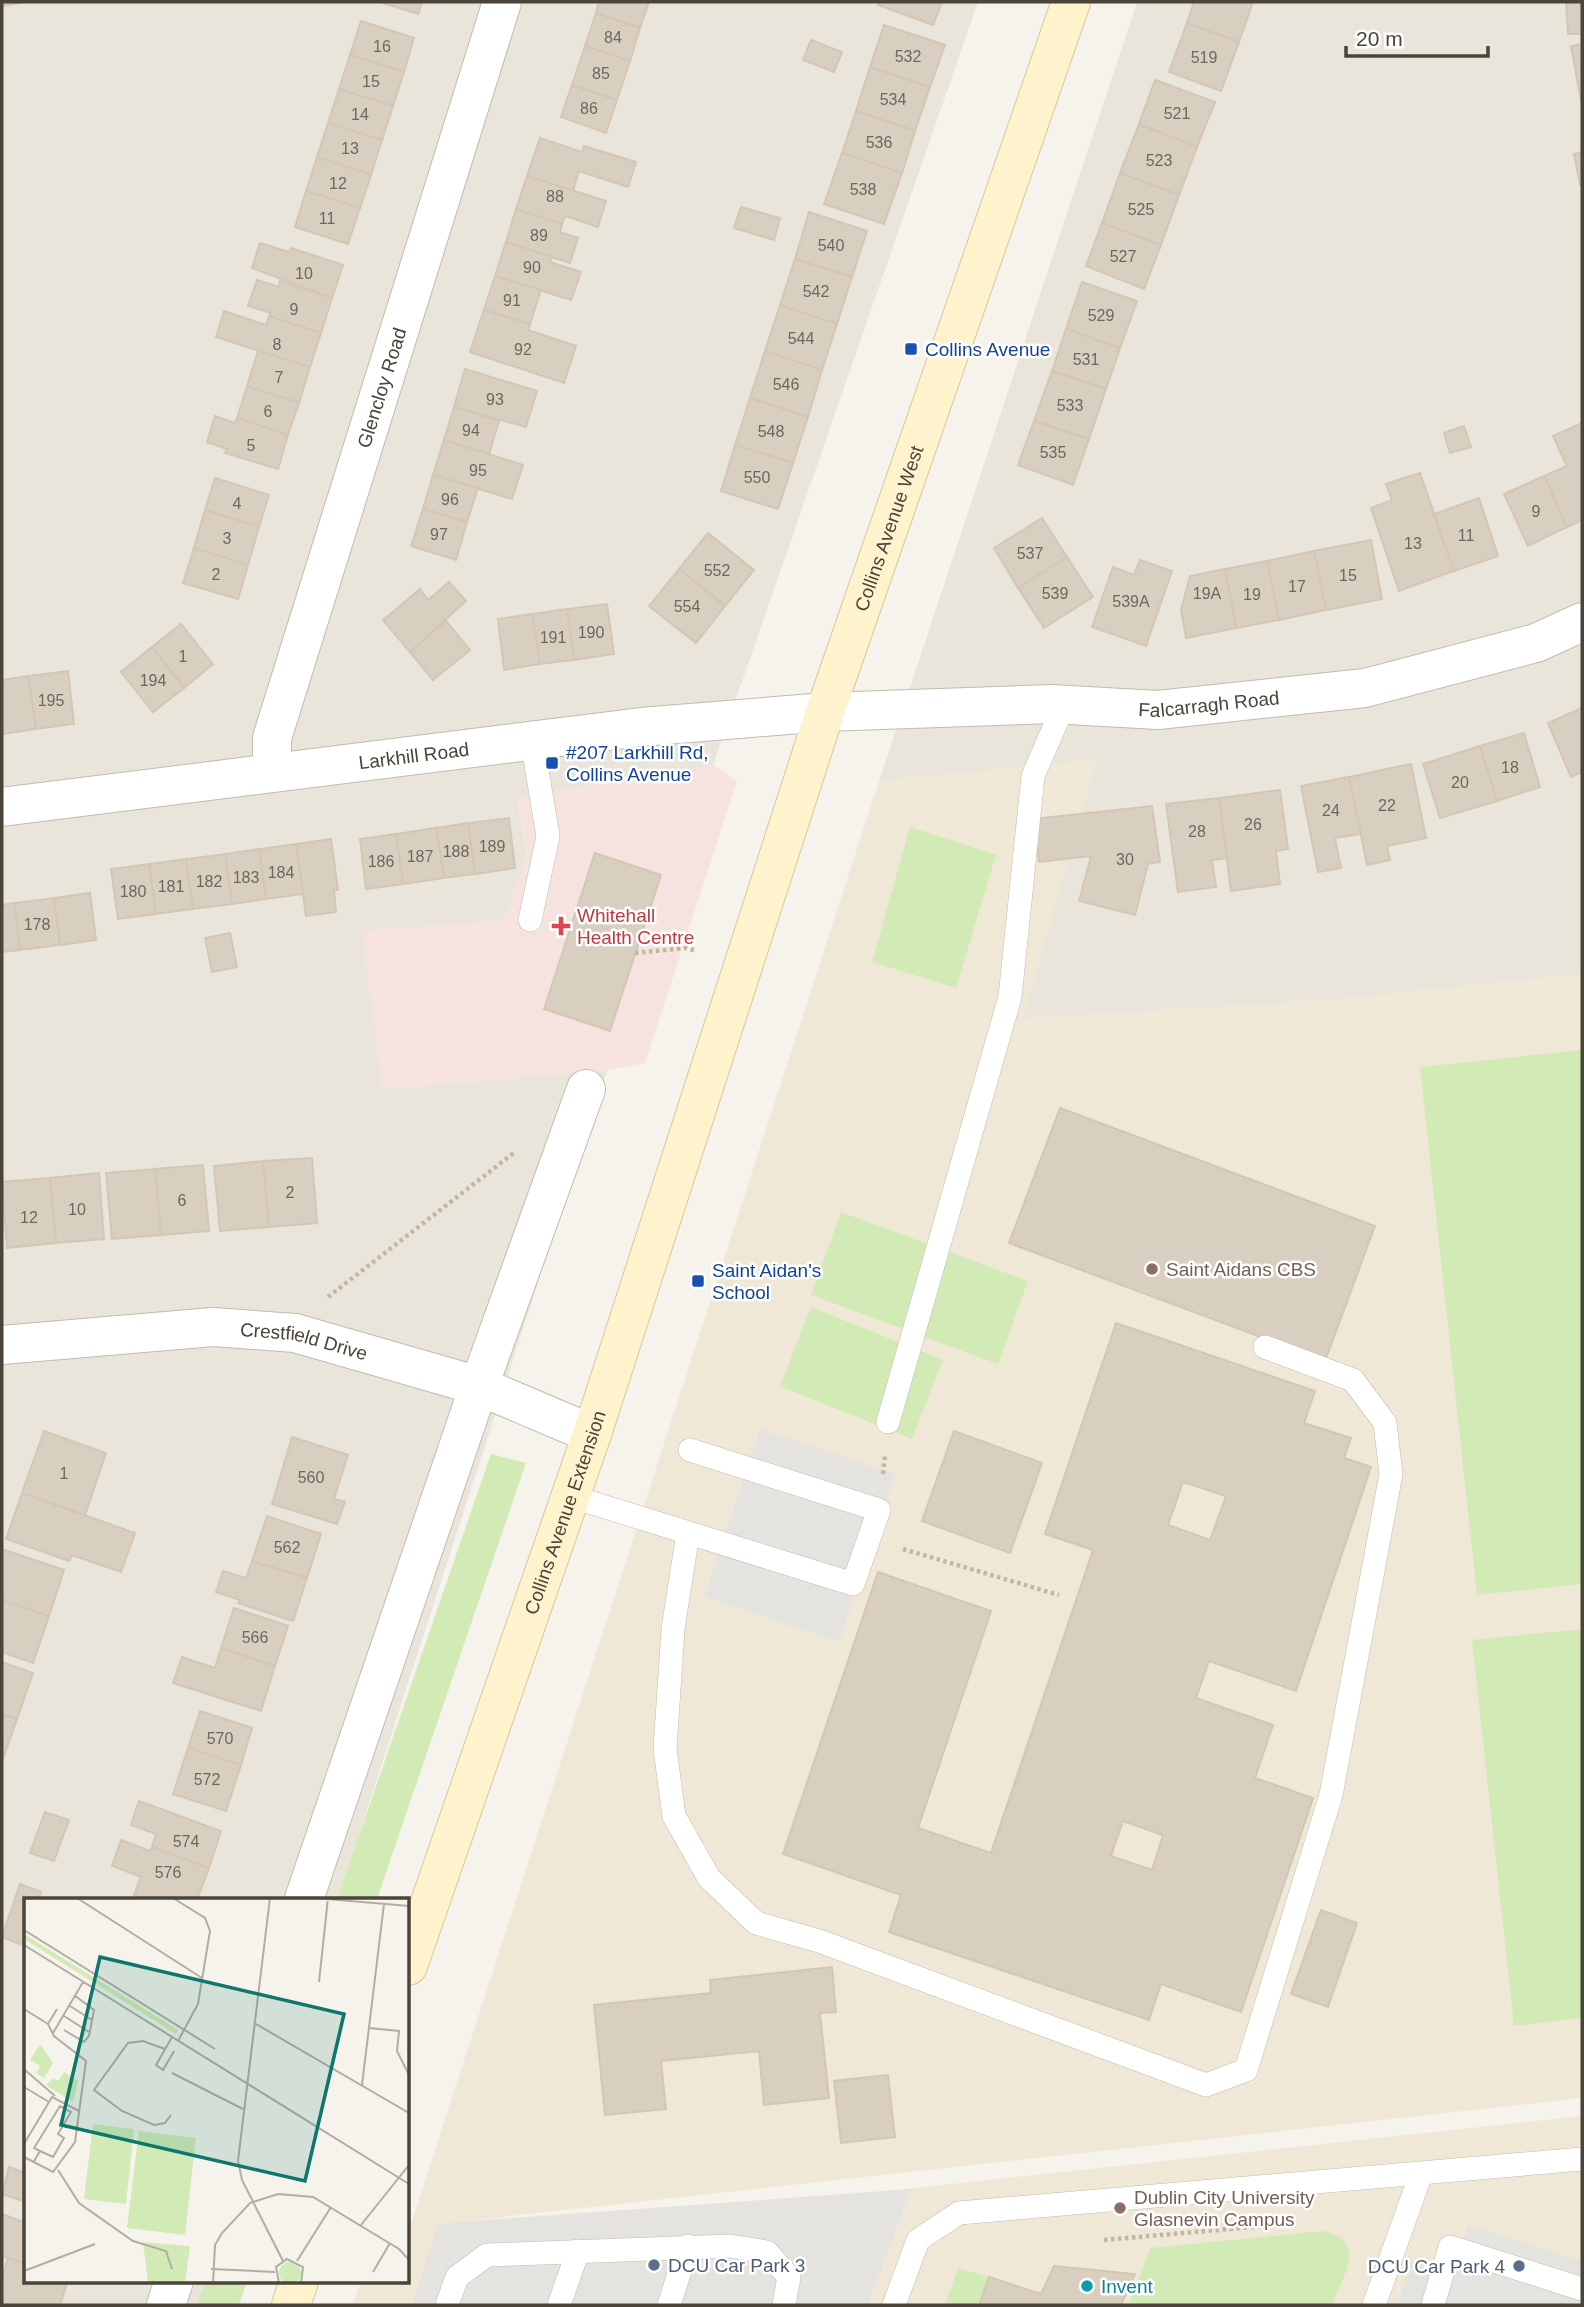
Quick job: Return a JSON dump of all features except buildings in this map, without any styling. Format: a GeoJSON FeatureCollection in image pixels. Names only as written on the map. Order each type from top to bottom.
{"type":"FeatureCollection","features":[{"type":"Feature","properties":{"kind":"main road","name":"Collins Avenue West"},"geometry":{"type":"LineString","coordinates":[[712,1056],[825,712],[1071,2]]}},
{"type":"Feature","properties":{"kind":"main road","name":"Collins Avenue Extension"},"geometry":{"type":"LineString","coordinates":[[410,1960],[592,1434],[712,1056]]}},
{"type":"Feature","properties":{"kind":"main road"},"geometry":{"type":"LineString","coordinates":[[291,2305],[299,2282]]}},
{"type":"Feature","properties":{"kind":"street","name":"Glencloy Road"},"geometry":{"type":"LineString","coordinates":[[272,773],[272,738],[502,2]]}},
{"type":"Feature","properties":{"kind":"street","name":"Falcarragh Road"},"geometry":{"type":"LineString","coordinates":[[825,712],[1064,705],[1158,710],[1365,688],[1536,643],[1582,622]]}},
{"type":"Feature","properties":{"kind":"street","name":"Larkhill Road"},"geometry":{"type":"LineString","coordinates":[[2,807],[641,727],[825,712]]}},
{"type":"Feature","properties":{"kind":"street"},"geometry":{"type":"LineString","coordinates":[[304,1898],[480,1385],[586,1089]]}},
{"type":"Feature","properties":{"kind":"street","name":"Crestfield Drive"},"geometry":{"type":"LineString","coordinates":[[2,1345],[214,1327],[295,1333],[480,1385],[592,1434]]}},
{"type":"Feature","properties":{"kind":"street"},"geometry":{"type":"LineString","coordinates":[[166,2305],[174,2282]]}},
{"type":"Feature","properties":{"kind":"lane"},"geometry":{"type":"LineString","coordinates":[[888,1422],[1010,997],[1033,776],[1064,705]]}},
{"type":"Feature","properties":{"kind":"lane"},"geometry":{"type":"LineString","coordinates":[[530,920],[548,836],[532,741]]}},
{"type":"Feature","properties":{"kind":"lane"},"geometry":{"type":"LineString","coordinates":[[688,1533],[673,1629],[665,1749],[674,1816],[709,1878],[756,1923],[819,1941],[1206,2085],[1246,2070],[1331,1796],[1391,1474],[1385,1423],[1353,1380],[1265,1347]]}},
{"type":"Feature","properties":{"kind":"lane"},"geometry":{"type":"LineString","coordinates":[[570,1496],[853,1584],[879,1510],[690,1450]]}},
{"type":"Feature","properties":{"kind":"lane"},"geometry":{"type":"LineString","coordinates":[[894,2305],[918,2240],[959,2213],[1582,2159]]}},
{"type":"Feature","properties":{"kind":"lane"},"geometry":{"type":"LineString","coordinates":[[1374,2305],[1421,2174]]}},
{"type":"Feature","properties":{"kind":"lane"},"geometry":{"type":"LineString","coordinates":[[669,2305],[688,2246]]}},
{"type":"Feature","properties":{"kind":"lane"},"geometry":{"type":"LineString","coordinates":[[447,2305],[457,2277],[487,2255],[688,2246],[730,2246],[767,2252],[789,2277],[784,2305]]}},
{"type":"Feature","properties":{"kind":"lane"},"geometry":{"type":"LineString","coordinates":[[1433,2305],[1450,2247],[1582,2290]]}},
{"type":"Feature","properties":{"kind":"lane"},"geometry":{"type":"LineString","coordinates":[[559,2305],[578,2251]]}},
{"type":"Feature","properties":{"kind":"path"},"geometry":{"type":"LineString","coordinates":[[635,953],[686,948],[697,951]]}},
{"type":"Feature","properties":{"kind":"path"},"geometry":{"type":"LineString","coordinates":[[295,1333],[323,1301],[523,1145]]}},
{"type":"Feature","properties":{"kind":"path"},"geometry":{"type":"LineString","coordinates":[[879,1510],[888,1422]]}},
{"type":"Feature","properties":{"kind":"path"},"geometry":{"type":"LineString","coordinates":[[869,1539],[1059,1595]]}},
{"type":"Feature","properties":{"kind":"shaded area"},"geometry":{"type":"Polygon","coordinates":[[[2,2],[978,2],[713,765],[517,797],[527,857],[504,920],[382,1089],[607,1070],[338,1898],[24,1898],[24,2282],[215,2282],[207,2305],[2,2305],[2,2]]]}},
{"type":"Feature","properties":{"kind":"shaded area"},"geometry":{"type":"Polygon","coordinates":[[[1137,2],[1582,2],[1582,974],[1332,1000],[1022,1019],[1096,760],[879,781],[1137,2]]]}},
{"type":"Feature","properties":{"kind":"shaded area","name":"Saint Aidans CBS"},"geometry":{"type":"Polygon","coordinates":[[[1096,759],[1023,1019],[1332,1000],[1582,974],[1582,2098],[465,2221],[877,2192],[1582,2116],[1582,2305],[353,2305],[361,2282],[410,2282],[410,2224],[879,781],[1096,759]]]}},
{"type":"Feature","properties":{"kind":"shaded area","name":"Whitehall Health Centre"},"geometry":{"type":"Polygon","coordinates":[[[713,765],[737,781],[645,1063],[607,1070],[382,1089],[362,931],[504,920],[527,857],[517,797],[713,765]]]}},
{"type":"Feature","properties":{"kind":"shaded area"},"geometry":{"type":"Polygon","coordinates":[[[760,1429],[895,1474],[839,1642],[704,1597],[760,1429]]]}},
{"type":"Feature","properties":{"kind":"shaded area","name":"DCU Car Park 3"},"geometry":{"type":"Polygon","coordinates":[[[911,2189],[868,2305],[412,2305],[438,2224],[911,2189]]]}},
{"type":"Feature","properties":{"kind":"shaded area","name":"DCU Car Park 4"},"geometry":{"type":"Polygon","coordinates":[[[1468,2225],[1582,2261],[1582,2305],[1397,2305],[1412,2260],[1453,2271],[1468,2225]]]}},
{"type":"Feature","properties":{"kind":"green space"},"geometry":{"type":"Polygon","coordinates":[[[910,827],[996,855],[956,988],[872,962],[910,827]]]}},
{"type":"Feature","properties":{"kind":"green space"},"geometry":{"type":"Polygon","coordinates":[[[1582,1050],[1582,1584],[1477,1595],[1420,1067],[1582,1050]]]}},
{"type":"Feature","properties":{"kind":"green space"},"geometry":{"type":"Polygon","coordinates":[[[841,1212],[1028,1281],[998,1364],[811,1295],[841,1212]]]}},
{"type":"Feature","properties":{"kind":"green space"},"geometry":{"type":"Polygon","coordinates":[[[811,1307],[943,1360],[912,1439],[780,1386],[811,1307]]]}},
{"type":"Feature","properties":{"kind":"green space"},"geometry":{"type":"Polygon","coordinates":[[[491,1454],[526,1463],[377,1898],[337,1898],[491,1454]]]}},
{"type":"Feature","properties":{"kind":"green space"},"geometry":{"type":"Polygon","coordinates":[[[1582,1629],[1582,2018],[1514,2026],[1472,1640],[1582,1629]]]}},
{"type":"Feature","properties":{"kind":"green space"},"geometry":{"type":"Polygon","coordinates":[[[1323,2231],[1337,2236],[1345,2242],[1349,2250],[1346,2271],[1332,2305],[1129,2305],[1150,2248],[1323,2231]]]}},
{"type":"Feature","properties":{"kind":"green space"},"geometry":{"type":"Polygon","coordinates":[[[958,2268],[989,2277],[979,2305],[945,2305],[958,2268]]]}},
{"type":"Feature","properties":{"kind":"green space"},"geometry":{"type":"Polygon","coordinates":[[[206,2282],[247,2282],[239,2305],[197,2305],[206,2282]]]}},
{"type":"Feature","properties":{"kind":"place","name":"Collins Avenue"},"geometry":{"type":"Point","coordinates":[911,349]}},
{"type":"Feature","properties":{"kind":"place","name":"#207 Larkhill Rd, Collins Avenue"},"geometry":{"type":"Point","coordinates":[552,763]}},
{"type":"Feature","properties":{"kind":"place","name":"Whitehall Health Centre"},"geometry":{"type":"Point","coordinates":[561,926]}},
{"type":"Feature","properties":{"kind":"place","name":"Saint Aidans CBS"},"geometry":{"type":"Point","coordinates":[1152,1269]}},
{"type":"Feature","properties":{"kind":"place","name":"Saint Aidan's School"},"geometry":{"type":"Point","coordinates":[698,1281]}},
{"type":"Feature","properties":{"kind":"place","name":"Dublin City University Glasnevin Campus"},"geometry":{"type":"Point","coordinates":[1120,2208]}},
{"type":"Feature","properties":{"kind":"place","name":"DCU Car Park 3"},"geometry":{"type":"Point","coordinates":[654,2265]}},
{"type":"Feature","properties":{"kind":"place","name":"DCU Car Park 4"},"geometry":{"type":"Point","coordinates":[1519,2266]}},
{"type":"Feature","properties":{"kind":"place","name":"Invent"},"geometry":{"type":"Point","coordinates":[1087,2286]}}]}
